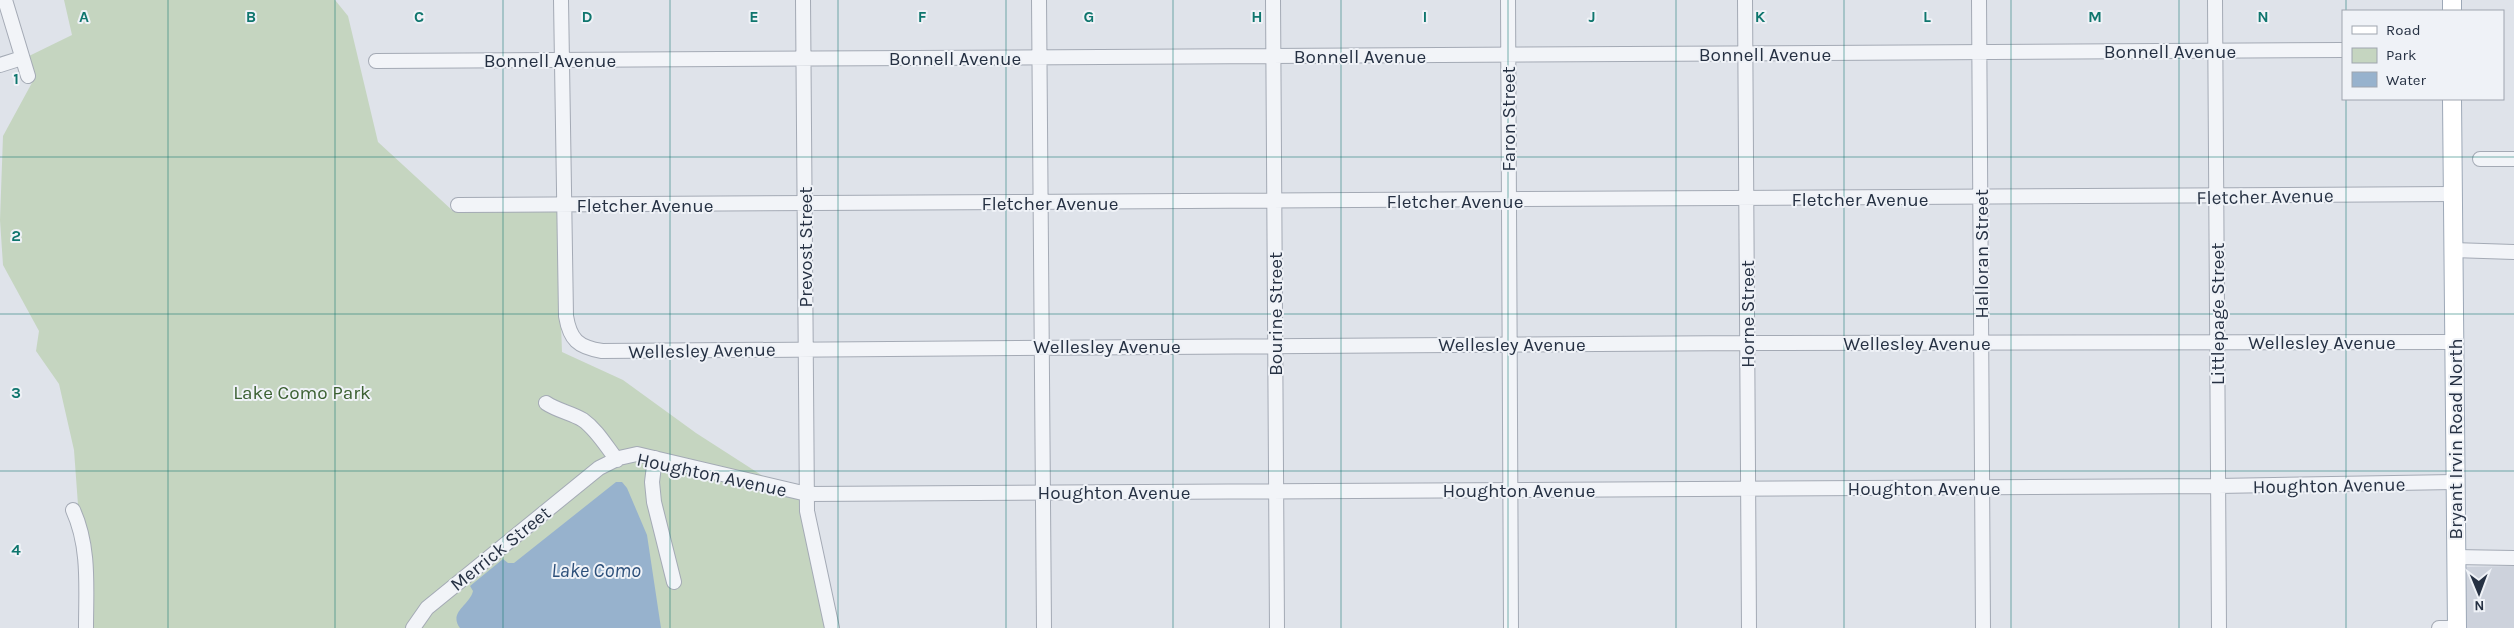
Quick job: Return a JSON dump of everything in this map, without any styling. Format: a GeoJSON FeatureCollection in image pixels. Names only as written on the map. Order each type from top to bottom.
{"type":"FeatureCollection","features":[{"type":"Feature","properties":{"kind":"main road"},"geometry":{"type":"LineString","coordinates":[[2452,100],[2453,194]]}},
{"type":"Feature","properties":{"kind":"main road","name":"Bryant Irvin Road North"},"geometry":{"type":"LineString","coordinates":[[2453,194],[2457,628]]}},
{"type":"Feature","properties":{"kind":"street"},"geometry":{"type":"LineString","coordinates":[[5,0],[28,76]]}},
{"type":"Feature","properties":{"kind":"street"},"geometry":{"type":"LineString","coordinates":[[561,0],[563,205]]}},
{"type":"Feature","properties":{"kind":"street","name":"Prevost Street"},"geometry":{"type":"LineString","coordinates":[[804,0],[807,511],[832,628]]}},
{"type":"Feature","properties":{"kind":"street"},"geometry":{"type":"LineString","coordinates":[[1039,0],[1044,628]]}},
{"type":"Feature","properties":{"kind":"street","name":"Bourine Street"},"geometry":{"type":"LineString","coordinates":[[1273,0],[1276,628]]}},
{"type":"Feature","properties":{"kind":"street","name":"Faron Street"},"geometry":{"type":"LineString","coordinates":[[1508,0],[1511,628]]}},
{"type":"Feature","properties":{"kind":"street","name":"Horne Street"},"geometry":{"type":"LineString","coordinates":[[1745,0],[1749,628]]}},
{"type":"Feature","properties":{"kind":"street","name":"Halloran Street"},"geometry":{"type":"LineString","coordinates":[[1979,0],[1983,628]]}},
{"type":"Feature","properties":{"kind":"street","name":"Littlepage Street"},"geometry":{"type":"LineString","coordinates":[[2215,0],[2219,628]]}},
{"type":"Feature","properties":{"kind":"street","name":"Bonnell Avenue"},"geometry":{"type":"LineString","coordinates":[[376,61],[2342,50]]}},
{"type":"Feature","properties":{"kind":"street"},"geometry":{"type":"LineString","coordinates":[[0,65],[22,58]]}},
{"type":"Feature","properties":{"kind":"street"},"geometry":{"type":"LineString","coordinates":[[2480,160],[2514,159]]}},
{"type":"Feature","properties":{"kind":"street","name":"Fletcher Avenue"},"geometry":{"type":"LineString","coordinates":[[458,206],[2216,197],[2453,194]]}},
{"type":"Feature","properties":{"kind":"street","name":"Wellesley Avenue"},"geometry":{"type":"LineString","coordinates":[[563,205],[566,316],[569,331],[574,339],[589,349],[602,351],[1275,345],[2454,342]]}},
{"type":"Feature","properties":{"kind":"street"},"geometry":{"type":"LineString","coordinates":[[2453,250],[2514,252]]}},
{"type":"Feature","properties":{"kind":"street"},"geometry":{"type":"LineString","coordinates":[[546,403],[557,410],[581,419],[594,429],[617,460]]}},
{"type":"Feature","properties":{"kind":"street","name":"Houghton Avenue"},"geometry":{"type":"LineString","coordinates":[[592,474],[617,460],[637,454],[808,494],[1982,488],[2455,482]]}},
{"type":"Feature","properties":{"kind":"street"},"geometry":{"type":"LineString","coordinates":[[655,458],[652,482],[654,502],[674,582]]}},
{"type":"Feature","properties":{"kind":"street","name":"Merrick Street"},"geometry":{"type":"LineString","coordinates":[[412,628],[427,608],[592,474]]}},
{"type":"Feature","properties":{"kind":"street"},"geometry":{"type":"LineString","coordinates":[[73,510],[85,551],[86,628]]}},
{"type":"Feature","properties":{"kind":"street"},"geometry":{"type":"LineString","coordinates":[[2455,557],[2514,558]]}},
{"type":"Feature","properties":{"kind":"street"},"geometry":{"type":"LineString","coordinates":[[2439,628],[2457,628]]}},
{"type":"Feature","properties":{"kind":"shaded area"},"geometry":{"type":"Polygon","coordinates":[[[2514,566],[2514,628],[2464,628],[2464,567],[2514,566]]]}},
{"type":"Feature","properties":{"kind":"green space","name":"Lake Como Park"},"geometry":{"type":"Polygon","coordinates":[[[64,0],[335,0],[348,16],[378,142],[453,211],[557,211],[562,352],[623,380],[696,433],[800,500],[826,628],[91,628],[74,450],[59,384],[36,351],[39,331],[3,265],[0,220],[3,136],[34,79],[29,56],[72,35],[64,0]]]}},
{"type":"Feature","properties":{"kind":"water","name":"Lake Como"},"geometry":{"type":"Polygon","coordinates":[[[616,482],[622,482],[627,488],[647,535],[661,628],[460,628],[457,617],[471,596],[473,591],[470,586],[503,559],[508,563],[514,563],[616,482]]]}}]}
